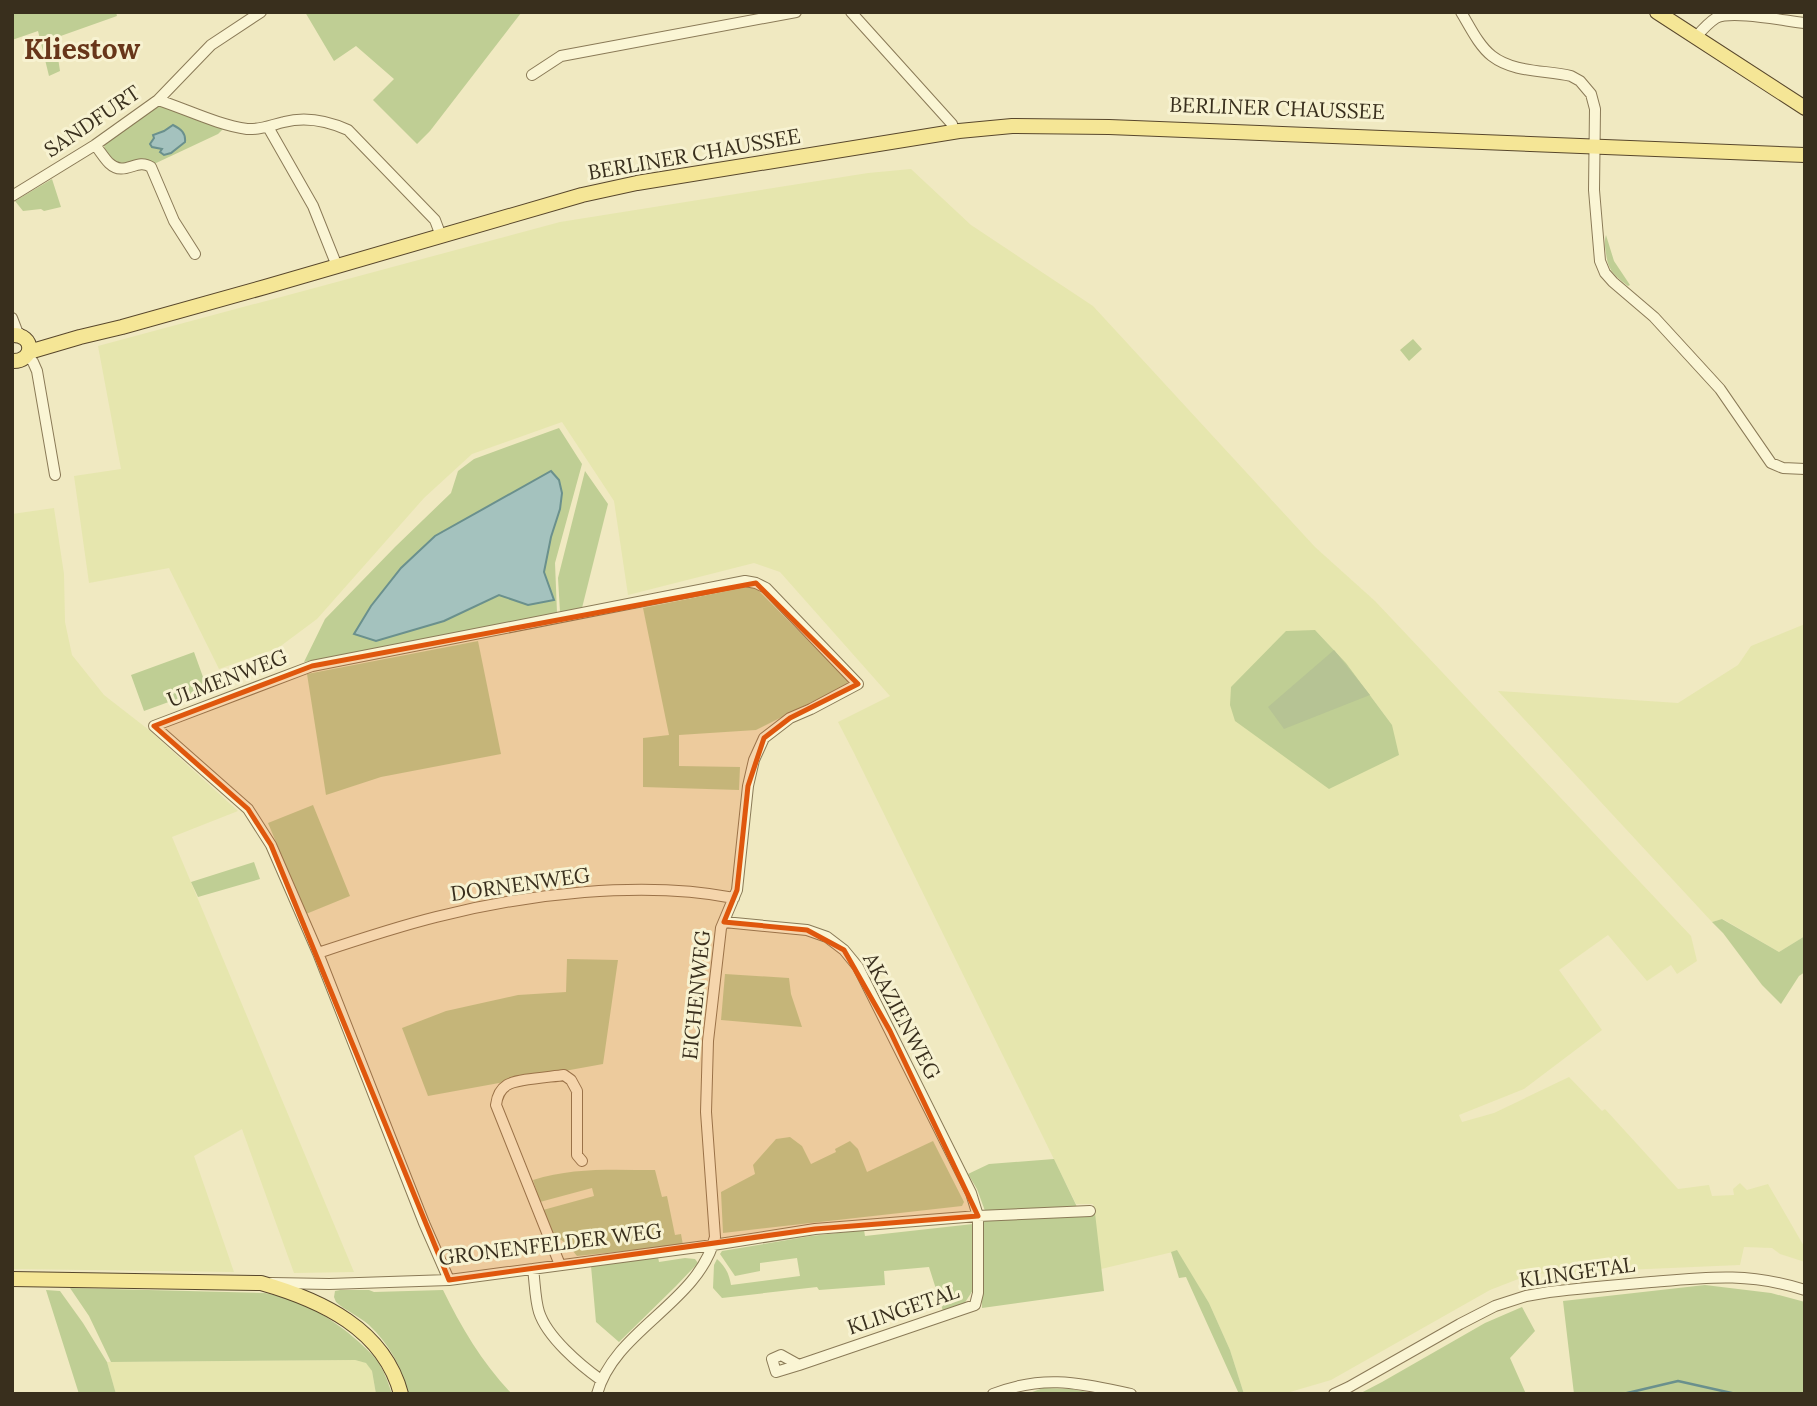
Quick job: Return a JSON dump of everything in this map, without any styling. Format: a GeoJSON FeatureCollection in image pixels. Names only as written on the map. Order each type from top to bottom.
{"type":"FeatureCollection","features":[{"type":"Feature","properties":{"kind":"main road"},"geometry":{"type":"LineString","coordinates":[[1657,12],[1805,108]]}},
{"type":"Feature","properties":{"kind":"main road","name":"BERLINER CHAUSSEE"},"geometry":{"type":"LineString","coordinates":[[12,361],[22,360],[24,344],[80,337],[122,327],[544,205],[613,188],[955,129],[1012,126],[1110,127],[1805,150]]}},
{"type":"Feature","properties":{"kind":"main road","name":"BERLINER CHAUSSEE"},"geometry":{"type":"LineString","coordinates":[[1594,144],[1805,156]]}},
{"type":"Feature","properties":{"kind":"main road","name":"GRONENFELDER WEG"},"geometry":{"type":"LineString","coordinates":[[12,1279],[261,1283]]}},
{"type":"Feature","properties":{"kind":"main road"},"geometry":{"type":"LineString","coordinates":[[261,1283],[323,1305],[358,1328],[386,1359],[397,1378],[401,1394]]}},
{"type":"Feature","properties":{"kind":"street","name":"SANDFURT"},"geometry":{"type":"LineString","coordinates":[[12,196],[95,145],[158,100],[211,45],[261,12]]}},
{"type":"Feature","properties":{"kind":"street"},"geometry":{"type":"LineString","coordinates":[[532,75],[561,56],[796,12]]}},
{"type":"Feature","properties":{"kind":"street"},"geometry":{"type":"LineString","coordinates":[[851,12],[955,129]]}},
{"type":"Feature","properties":{"kind":"street"},"geometry":{"type":"LineString","coordinates":[[1461,12],[1481,45],[1492,56],[1513,66],[1571,76],[1580,81],[1591,94],[1595,109],[1594,190],[1600,261],[1605,273],[1654,317],[1720,389],[1771,463],[1783,468],[1805,469]]}},
{"type":"Feature","properties":{"kind":"street"},"geometry":{"type":"LineString","coordinates":[[1696,37],[1718,17],[1731,14],[1805,23]]}},
{"type":"Feature","properties":{"kind":"street","name":"SANDFURT"},"geometry":{"type":"LineString","coordinates":[[158,100],[248,129],[306,119],[321,120],[348,130],[435,220],[441,236]]}},
{"type":"Feature","properties":{"kind":"street"},"geometry":{"type":"LineString","coordinates":[[268,127],[313,206],[337,266]]}},
{"type":"Feature","properties":{"kind":"street"},"geometry":{"type":"LineString","coordinates":[[95,145],[116,168],[124,169],[141,163],[151,167],[174,221],[195,254]]}},
{"type":"Feature","properties":{"kind":"street"},"geometry":{"type":"LineString","coordinates":[[12,318],[37,370],[55,475]]}},
{"type":"Feature","properties":{"kind":"street","name":"ULMENWEG"},"geometry":{"type":"LineString","coordinates":[[449,1280],[318,953],[271,845],[248,809],[154,726],[312,666],[745,581],[766,588],[858,684]]}},
{"type":"Feature","properties":{"kind":"street","name":"EICHENWEG"},"geometry":{"type":"LineString","coordinates":[[713,1245],[715,1237],[706,1112],[708,1041],[721,928],[737,890],[748,786],[754,760],[764,738],[790,718],[858,684]]}},
{"type":"Feature","properties":{"kind":"street","name":"DORNENWEG"},"geometry":{"type":"LineString","coordinates":[[318,953],[439,916],[545,896],[619,890],[661,890],[734,898]]}},
{"type":"Feature","properties":{"kind":"street","name":"AKAZIENWEG"},"geometry":{"type":"LineString","coordinates":[[724,922],[807,930],[827,937],[844,950],[858,967],[971,1193],[978,1216]]}},
{"type":"Feature","properties":{"kind":"street"},"geometry":{"type":"LineString","coordinates":[[560,1265],[496,1105],[500,1091],[509,1083],[564,1075],[570,1080],[576,1091],[577,1155],[582,1161]]}},
{"type":"Feature","properties":{"kind":"street","name":"GRONENFELDER WEG"},"geometry":{"type":"LineString","coordinates":[[261,1283],[449,1280],[815,1229],[978,1216],[1090,1211]]}},
{"type":"Feature","properties":{"kind":"street","name":"KLINGETAL"},"geometry":{"type":"LineString","coordinates":[[799,1365],[975,1305],[978,1293],[978,1216]]}},
{"type":"Feature","properties":{"kind":"street"},"geometry":{"type":"LineString","coordinates":[[597,1394],[601,1380],[628,1343],[698,1274],[713,1245]]}},
{"type":"Feature","properties":{"kind":"street"},"geometry":{"type":"LineString","coordinates":[[533,1269],[538,1310],[544,1323],[578,1361],[601,1380]]}},
{"type":"Feature","properties":{"kind":"street","name":"KLINGETAL"},"geometry":{"type":"LineString","coordinates":[[1334,1394],[1483,1312],[1526,1296],[1715,1276],[1746,1277],[1805,1290]]}},
{"type":"Feature","properties":{"kind":"street"},"geometry":{"type":"LineString","coordinates":[[993,1394],[1050,1381],[1072,1382],[1131,1394]]}},
{"type":"Feature","properties":{"kind":"highlighted area"},"geometry":{"type":"Polygon","coordinates":[[[756,583],[858,684],[790,718],[764,738],[748,786],[737,890],[724,922],[807,930],[844,950],[890,1031],[978,1216],[815,1229],[449,1280],[271,845],[248,809],[154,726],[312,666],[756,583]]]}},
{"type":"Feature","properties":{"kind":"green space"},"geometry":{"type":"Polygon","coordinates":[[[12,12],[116,12],[117,16],[55,38],[60,71],[49,76],[38,31],[12,40],[12,12]]]}},
{"type":"Feature","properties":{"kind":"green space"},"geometry":{"type":"Polygon","coordinates":[[[305,12],[524,12],[417,144],[373,100],[394,79],[356,46],[334,61],[305,12]]]}},
{"type":"Feature","properties":{"kind":"green space"},"geometry":{"type":"Polygon","coordinates":[[[159,106],[223,129],[218,134],[154,164],[144,159],[123,163],[113,159],[104,145],[159,106]]]}},
{"type":"Feature","properties":{"kind":"green space"},"geometry":{"type":"Polygon","coordinates":[[[911,169],[971,225],[1093,306],[1315,547],[1375,601],[1691,936],[1697,961],[1677,974],[1671,965],[1647,981],[1608,935],[1559,970],[1602,1030],[1524,1089],[1459,1115],[1462,1122],[1494,1113],[1569,1077],[1602,1111],[1605,1109],[1678,1189],[1709,1185],[1712,1196],[1734,1195],[1733,1189],[1740,1183],[1747,1190],[1768,1184],[1805,1248],[1805,1262],[1780,1254],[1772,1248],[1744,1247],[1740,1265],[1531,1274],[1490,1290],[1331,1380],[1290,1392],[1244,1394],[1230,1350],[1209,1303],[1177,1251],[1101,1269],[1093,1204],[1076,1204],[838,722],[890,696],[780,572],[754,563],[628,595],[614,501],[562,422],[472,454],[424,498],[317,619],[278,648],[219,669],[169,568],[89,583],[74,476],[121,469],[98,346],[560,222],[868,173],[911,169]],[[1315,630],[1392,725],[1346,663],[1315,630]]]}},
{"type":"Feature","properties":{"kind":"green space"},"geometry":{"type":"Polygon","coordinates":[[[52,179],[61,207],[44,211],[23,211],[15,201],[52,179]]]}},
{"type":"Feature","properties":{"kind":"green space"},"geometry":{"type":"Polygon","coordinates":[[[1606,235],[1614,261],[1630,285],[1628,286],[1615,275],[1608,264],[1606,235]]]}},
{"type":"Feature","properties":{"kind":"green space"},"geometry":{"type":"Polygon","coordinates":[[[1413,339],[1422,349],[1409,361],[1400,350],[1413,339]]]}},
{"type":"Feature","properties":{"kind":"green space"},"geometry":{"type":"Polygon","coordinates":[[[559,428],[582,464],[555,563],[557,613],[304,662],[325,619],[451,493],[458,471],[474,459],[559,428]],[[551,471],[435,536],[401,568],[371,606],[499,594],[528,605],[554,600],[544,572],[560,509],[551,471]]]}},
{"type":"Feature","properties":{"kind":"green space"},"geometry":{"type":"Polygon","coordinates":[[[585,471],[608,504],[582,608],[560,612],[558,578],[585,471]]]}},
{"type":"Feature","properties":{"kind":"green space"},"geometry":{"type":"Polygon","coordinates":[[[54,508],[64,574],[65,622],[72,655],[104,695],[149,730],[238,811],[172,837],[354,1272],[294,1273],[242,1129],[194,1156],[234,1272],[12,1269],[12,514],[54,508]]]}},
{"type":"Feature","properties":{"kind":"green space"},"geometry":{"type":"Polygon","coordinates":[[[747,587],[757,589],[850,683],[756,730],[679,735],[679,766],[740,767],[739,790],[643,787],[643,738],[669,735],[643,608],[747,587]]]}},
{"type":"Feature","properties":{"kind":"green space"},"geometry":{"type":"Polygon","coordinates":[[[1805,624],[1805,936],[1779,952],[1723,919],[1712,922],[1498,691],[1678,703],[1738,665],[1751,646],[1805,624]]]}},
{"type":"Feature","properties":{"kind":"green space"},"geometry":{"type":"Polygon","coordinates":[[[1315,630],[1346,663],[1392,725],[1399,755],[1329,789],[1235,721],[1230,705],[1231,687],[1286,631],[1315,630]]]}},
{"type":"Feature","properties":{"kind":"green space"},"geometry":{"type":"Polygon","coordinates":[[[478,641],[501,754],[381,777],[326,795],[307,674],[478,641]]]}},
{"type":"Feature","properties":{"kind":"green space"},"geometry":{"type":"Polygon","coordinates":[[[1334,650],[1370,695],[1284,729],[1268,707],[1334,650]]]}},
{"type":"Feature","properties":{"kind":"green space"},"geometry":{"type":"Polygon","coordinates":[[[194,652],[207,688],[144,711],[131,675],[194,652]]]}},
{"type":"Feature","properties":{"kind":"green space"},"geometry":{"type":"Polygon","coordinates":[[[313,805],[350,896],[306,914],[268,823],[313,805]]]}},
{"type":"Feature","properties":{"kind":"green space"},"geometry":{"type":"Polygon","coordinates":[[[254,862],[260,879],[198,897],[191,882],[254,862]]]}},
{"type":"Feature","properties":{"kind":"green space"},"geometry":{"type":"Polygon","coordinates":[[[1722,919],[1779,952],[1805,936],[1805,972],[1799,976],[1781,1004],[1762,985],[1712,922],[1722,919]]]}},
{"type":"Feature","properties":{"kind":"green space"},"geometry":{"type":"Polygon","coordinates":[[[567,959],[618,960],[603,1064],[428,1096],[402,1028],[446,1011],[518,995],[566,992],[567,959]]]}},
{"type":"Feature","properties":{"kind":"green space"},"geometry":{"type":"Polygon","coordinates":[[[725,974],[789,978],[791,994],[802,1027],[721,1020],[725,974]]]}},
{"type":"Feature","properties":{"kind":"green space"},"geometry":{"type":"Polygon","coordinates":[[[790,1137],[802,1146],[811,1164],[836,1152],[835,1149],[850,1141],[858,1149],[867,1172],[933,1141],[964,1202],[962,1206],[723,1233],[721,1192],[755,1174],[753,1165],[776,1139],[790,1137]]]}},
{"type":"Feature","properties":{"kind":"green space"},"geometry":{"type":"Polygon","coordinates":[[[1054,1159],[1078,1209],[985,1211],[968,1174],[989,1164],[1054,1159]]]}},
{"type":"Feature","properties":{"kind":"green space"},"geometry":{"type":"Polygon","coordinates":[[[655,1170],[662,1197],[667,1196],[675,1235],[681,1234],[683,1245],[577,1256],[553,1234],[543,1210],[594,1196],[592,1188],[540,1202],[533,1180],[578,1171],[655,1170]]]}},
{"type":"Feature","properties":{"kind":"green space"},"geometry":{"type":"Polygon","coordinates":[[[1095,1213],[1104,1291],[982,1308],[982,1221],[1095,1213]]]}},
{"type":"Feature","properties":{"kind":"green space"},"geometry":{"type":"Polygon","coordinates":[[[973,1224],[975,1287],[964,1304],[943,1311],[929,1267],[884,1271],[885,1285],[819,1290],[817,1287],[722,1298],[713,1288],[714,1265],[717,1259],[727,1271],[731,1285],[800,1276],[797,1258],[760,1263],[760,1271],[735,1276],[720,1254],[722,1251],[864,1230],[865,1236],[973,1224]]]}},
{"type":"Feature","properties":{"kind":"green space"},"geometry":{"type":"Polygon","coordinates":[[[1177,1250],[1209,1303],[1230,1350],[1244,1394],[1239,1394],[1186,1277],[1179,1278],[1171,1252],[1177,1250]]]}},
{"type":"Feature","properties":{"kind":"green space"},"geometry":{"type":"Polygon","coordinates":[[[658,1257],[659,1262],[685,1258],[695,1259],[698,1263],[619,1342],[596,1322],[591,1266],[658,1257]]]}},
{"type":"Feature","properties":{"kind":"green space"},"geometry":{"type":"Polygon","coordinates":[[[1705,1285],[1771,1293],[1805,1302],[1805,1394],[1574,1394],[1563,1301],[1705,1285]]]}},
{"type":"Feature","properties":{"kind":"green space"},"geometry":{"type":"Polygon","coordinates":[[[70,1288],[265,1293],[292,1300],[326,1317],[359,1342],[379,1363],[392,1394],[376,1394],[372,1371],[366,1363],[355,1360],[111,1362],[89,1316],[70,1288]]]}},
{"type":"Feature","properties":{"kind":"green space"},"geometry":{"type":"Polygon","coordinates":[[[46,1290],[60,1291],[83,1323],[107,1362],[116,1394],[79,1394],[46,1290]]]}},
{"type":"Feature","properties":{"kind":"green space"},"geometry":{"type":"Polygon","coordinates":[[[443,1290],[473,1345],[512,1394],[408,1394],[394,1356],[383,1340],[365,1322],[336,1302],[335,1291],[443,1290]]]}},
{"type":"Feature","properties":{"kind":"green space"},"geometry":{"type":"Polygon","coordinates":[[[1522,1307],[1535,1331],[1510,1358],[1526,1394],[1359,1394],[1485,1323],[1522,1307]]]}},
{"type":"Feature","properties":{"kind":"green space"},"geometry":{"type":"Polygon","coordinates":[[[355,1360],[367,1363],[372,1371],[376,1394],[116,1394],[107,1362],[355,1360]]]}},
{"type":"Feature","properties":{"kind":"green space"},"geometry":{"type":"Polygon","coordinates":[[[1043,1388],[1072,1389],[1097,1394],[1027,1394],[1043,1388]]]}},
{"type":"Feature","properties":{"kind":"water"},"geometry":{"type":"Polygon","coordinates":[[[173,125],[185,136],[185,142],[164,155],[160,152],[162,149],[150,144],[153,135],[173,125]]]}},
{"type":"Feature","properties":{"kind":"water"},"geometry":{"type":"Polygon","coordinates":[[[551,471],[559,480],[562,493],[544,572],[554,600],[528,605],[499,595],[444,621],[376,641],[354,634],[371,606],[401,568],[435,536],[551,471]]]}},
{"type":"Feature","properties":{"kind":"waterway"},"geometry":{"type":"LineString","coordinates":[[1623,1394],[1678,1381],[1736,1394]]}},
{"type":"Feature","properties":{"kind":"district","name":"Kliestow"},"geometry":{"type":"Point","coordinates":[82,49]}}]}
